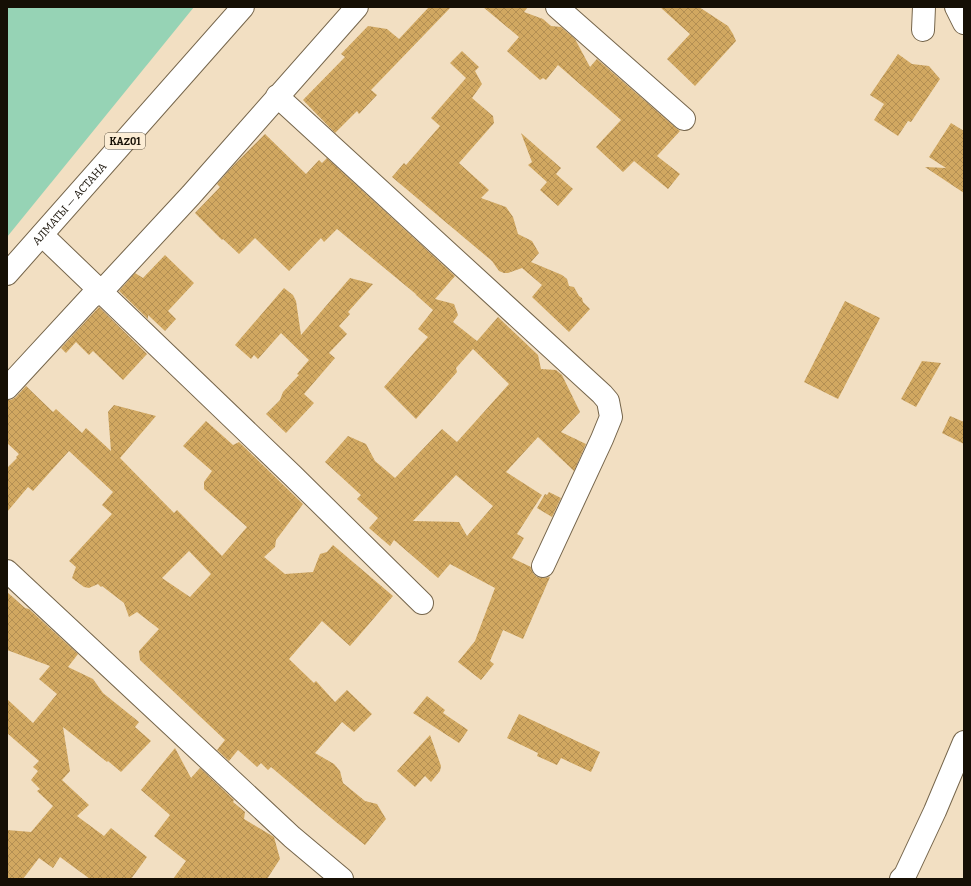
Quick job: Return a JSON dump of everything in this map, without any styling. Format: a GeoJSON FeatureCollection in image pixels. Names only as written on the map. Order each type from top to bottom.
{"type":"FeatureCollection","features":[{"type":"Feature","properties":{"kind":"main road","name":"АЛМАТЫ — АСТАНА"},"geometry":{"type":"LineString","coordinates":[[7,274],[243,7]]}},
{"type":"Feature","properties":{"kind":"main road"},"geometry":{"type":"LineString","coordinates":[[7,388],[91,297],[102,290],[191,195],[356,7]]}},
{"type":"Feature","properties":{"kind":"main road"},"geometry":{"type":"LineString","coordinates":[[557,7],[684,119]]}},
{"type":"Feature","properties":{"kind":"main road"},"geometry":{"type":"LineString","coordinates":[[923,30],[924,7]]}},
{"type":"Feature","properties":{"kind":"main road"},"geometry":{"type":"LineString","coordinates":[[956,7],[964,23]]}},
{"type":"Feature","properties":{"kind":"main road"},"geometry":{"type":"LineString","coordinates":[[277,96],[608,401],[611,417],[543,566]]}},
{"type":"Feature","properties":{"kind":"main road"},"geometry":{"type":"LineString","coordinates":[[42,234],[102,290],[422,603]]}},
{"type":"Feature","properties":{"kind":"main road"},"geometry":{"type":"LineString","coordinates":[[7,571],[292,837],[342,879]]}},
{"type":"Feature","properties":{"kind":"main road"},"geometry":{"type":"LineString","coordinates":[[901,879],[905,875],[915,854],[964,742]]}},
{"type":"Feature","properties":{"kind":"green space"},"geometry":{"type":"Polygon","coordinates":[[[7,7],[194,7],[7,237],[7,7]]]}},
{"type":"Feature","properties":{"kind":"building"},"geometry":{"type":"Polygon","coordinates":[[[429,7],[451,7],[371,90],[377,95],[359,114],[357,111],[335,133],[303,100],[345,57],[341,54],[368,26],[387,29],[399,39],[429,7]]]}},
{"type":"Feature","properties":{"kind":"building"},"geometry":{"type":"Polygon","coordinates":[[[483,7],[528,7],[524,12],[543,19],[551,26],[561,27],[575,39],[590,67],[597,59],[680,131],[657,156],[680,174],[668,189],[634,161],[623,172],[596,147],[621,120],[558,65],[546,80],[543,78],[540,80],[507,51],[519,37],[483,7]]]}},
{"type":"Feature","properties":{"kind":"building"},"geometry":{"type":"Polygon","coordinates":[[[660,7],[699,7],[728,26],[733,34],[736,41],[695,86],[667,59],[690,34],[660,7]]]}},
{"type":"Feature","properties":{"kind":"building"},"geometry":{"type":"Polygon","coordinates":[[[462,51],[479,67],[475,71],[482,84],[472,98],[493,116],[494,123],[459,163],[489,190],[481,198],[506,207],[513,217],[518,234],[532,241],[539,253],[531,262],[562,275],[567,279],[569,286],[574,287],[579,296],[582,298],[583,302],[590,309],[569,332],[532,297],[542,285],[522,268],[508,273],[499,271],[492,261],[392,177],[404,163],[406,165],[440,126],[431,118],[466,78],[450,63],[462,51]]]}},
{"type":"Feature","properties":{"kind":"building"},"geometry":{"type":"Polygon","coordinates":[[[898,54],[912,64],[929,66],[940,79],[911,122],[908,121],[898,136],[874,120],[884,104],[870,95],[898,54]]]}},
{"type":"Feature","properties":{"kind":"building"},"geometry":{"type":"Polygon","coordinates":[[[951,123],[964,131],[964,193],[925,167],[946,168],[929,157],[951,123]]]}},
{"type":"Feature","properties":{"kind":"building"},"geometry":{"type":"Polygon","coordinates":[[[521,133],[561,168],[556,174],[573,189],[558,206],[540,190],[547,182],[528,165],[532,162],[521,133]]]}},
{"type":"Feature","properties":{"kind":"building"},"geometry":{"type":"Polygon","coordinates":[[[265,134],[306,174],[319,160],[322,163],[327,158],[455,276],[435,299],[454,304],[458,315],[453,322],[477,341],[498,317],[538,355],[541,369],[556,370],[562,375],[580,412],[561,432],[586,444],[574,471],[538,437],[506,472],[542,495],[517,534],[524,538],[512,558],[531,567],[533,573],[537,577],[550,577],[523,639],[503,630],[490,661],[494,664],[481,680],[458,662],[475,641],[495,588],[450,564],[438,578],[394,540],[390,546],[369,528],[378,518],[357,499],[361,495],[325,462],[348,436],[366,444],[375,461],[395,478],[442,429],[457,442],[509,384],[473,349],[456,368],[457,372],[416,419],[384,387],[428,337],[418,329],[433,310],[337,229],[324,242],[321,238],[289,271],[255,238],[239,254],[223,239],[222,240],[195,213],[220,187],[217,184],[265,134]],[[456,475],[413,521],[459,522],[467,536],[493,506],[456,475]]]}},
{"type":"Feature","properties":{"kind":"building"},"geometry":{"type":"Polygon","coordinates":[[[165,255],[194,283],[168,311],[176,319],[165,331],[148,315],[148,319],[119,291],[135,273],[143,278],[165,255]]]}},
{"type":"Feature","properties":{"kind":"building"},"geometry":{"type":"Polygon","coordinates":[[[350,278],[373,284],[348,312],[350,314],[339,326],[347,334],[329,353],[335,358],[304,394],[314,403],[286,433],[266,414],[280,400],[283,392],[299,375],[297,374],[309,360],[281,333],[258,359],[254,355],[251,359],[235,345],[284,288],[293,295],[296,301],[301,335],[350,278]]]}},
{"type":"Feature","properties":{"kind":"building"},"geometry":{"type":"Polygon","coordinates":[[[845,301],[880,318],[838,399],[804,382],[845,301]]]}},
{"type":"Feature","properties":{"kind":"building"},"geometry":{"type":"Polygon","coordinates":[[[99,307],[147,354],[123,380],[93,351],[89,355],[76,342],[66,353],[61,348],[99,307]]]}},
{"type":"Feature","properties":{"kind":"building"},"geometry":{"type":"Polygon","coordinates":[[[922,361],[941,363],[916,407],[901,399],[922,361]]]}},
{"type":"Feature","properties":{"kind":"building"},"geometry":{"type":"Polygon","coordinates":[[[26,386],[53,412],[56,409],[82,433],[86,428],[111,451],[108,412],[114,405],[156,416],[120,458],[174,513],[177,510],[222,556],[247,527],[204,489],[204,482],[212,471],[183,446],[206,421],[233,445],[239,442],[303,504],[276,540],[275,547],[264,557],[285,574],[313,572],[320,554],[327,552],[333,545],[393,596],[350,646],[322,621],[289,659],[314,683],[316,681],[335,702],[347,690],[372,714],[354,732],[342,722],[315,753],[334,764],[340,771],[343,783],[365,801],[377,804],[386,819],[365,845],[271,767],[268,770],[261,763],[257,767],[238,750],[229,761],[217,750],[225,740],[140,660],[139,651],[159,629],[137,612],[129,617],[124,603],[102,586],[101,587],[98,584],[89,588],[84,587],[72,578],[76,567],[69,561],[112,514],[102,505],[113,492],[69,451],[33,491],[28,487],[7,512],[7,468],[19,454],[7,443],[7,400],[11,400],[16,397],[26,386]],[[189,551],[162,578],[190,597],[211,574],[189,551]]]}},
{"type":"Feature","properties":{"kind":"building"},"geometry":{"type":"Polygon","coordinates":[[[950,416],[964,422],[964,444],[942,433],[950,416]]]}},
{"type":"Feature","properties":{"kind":"building"},"geometry":{"type":"Polygon","coordinates":[[[549,492],[561,498],[552,517],[537,508],[545,494],[547,495],[549,492]]]}},
{"type":"Feature","properties":{"kind":"building"},"geometry":{"type":"Polygon","coordinates":[[[7,592],[25,608],[29,609],[78,654],[68,667],[93,679],[103,693],[139,722],[135,727],[151,741],[121,772],[63,727],[70,771],[62,780],[89,805],[77,816],[104,836],[111,828],[147,857],[131,879],[90,879],[60,857],[53,868],[39,858],[23,879],[7,879],[7,830],[31,832],[53,806],[37,791],[40,789],[31,780],[38,771],[33,767],[39,761],[7,733],[7,699],[33,723],[57,694],[39,679],[50,666],[7,650],[7,592]]]}},
{"type":"Feature","properties":{"kind":"building"},"geometry":{"type":"Polygon","coordinates":[[[427,696],[445,710],[443,713],[468,730],[459,743],[413,713],[427,696]]]}},
{"type":"Feature","properties":{"kind":"building"},"geometry":{"type":"Polygon","coordinates":[[[519,714],[600,752],[591,772],[561,758],[557,765],[537,756],[538,753],[507,738],[519,714]]]}},
{"type":"Feature","properties":{"kind":"building"},"geometry":{"type":"Polygon","coordinates":[[[430,735],[441,766],[440,771],[431,782],[425,776],[415,787],[397,771],[430,735]]]}},
{"type":"Feature","properties":{"kind":"building"},"geometry":{"type":"Polygon","coordinates":[[[175,748],[191,778],[200,768],[234,800],[233,802],[245,812],[244,819],[274,837],[280,859],[267,879],[173,879],[186,861],[154,836],[170,815],[141,790],[175,748]]]}}]}
